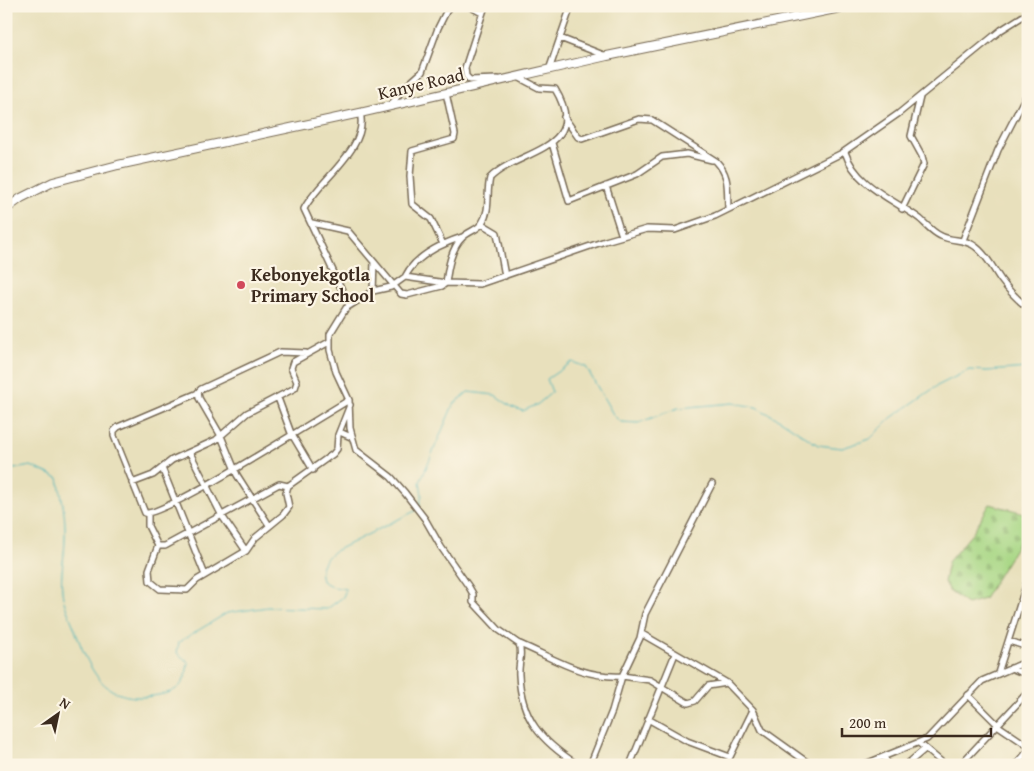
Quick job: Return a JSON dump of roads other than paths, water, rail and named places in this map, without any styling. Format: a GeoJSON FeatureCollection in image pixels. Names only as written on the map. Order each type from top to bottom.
{"type":"FeatureCollection","features":[{"type":"Feature","properties":{"kind":"main road","name":"Kanye Road"},"geometry":{"type":"LineString","coordinates":[[6,209],[35,190],[70,177],[608,56],[850,6]]}},
{"type":"Feature","properties":{"kind":"street"},"geometry":{"type":"LineString","coordinates":[[390,106],[403,89],[422,72],[438,28],[449,6]]}},
{"type":"Feature","properties":{"kind":"street"},"geometry":{"type":"LineString","coordinates":[[470,6],[482,13]]}},
{"type":"Feature","properties":{"kind":"street"},"geometry":{"type":"LineString","coordinates":[[485,6],[465,68],[466,76],[470,80],[505,80]]}},
{"type":"Feature","properties":{"kind":"street"},"geometry":{"type":"LineString","coordinates":[[549,70],[571,6]]}},
{"type":"Feature","properties":{"kind":"street"},"geometry":{"type":"LineString","coordinates":[[792,6],[796,18]]}},
{"type":"Feature","properties":{"kind":"street"},"geometry":{"type":"LineString","coordinates":[[405,277],[446,284],[480,284],[646,229],[675,230],[715,216],[845,152],[920,96],[1001,30],[1028,13]]}},
{"type":"Feature","properties":{"kind":"street"},"geometry":{"type":"LineString","coordinates":[[560,38],[608,56]]}},
{"type":"Feature","properties":{"kind":"street"},"geometry":{"type":"LineString","coordinates":[[518,77],[539,88],[556,89],[564,117],[575,134],[582,139],[647,118],[716,161],[724,170],[727,178],[728,208]]}},
{"type":"Feature","properties":{"kind":"street"},"geometry":{"type":"LineString","coordinates":[[964,240],[998,150],[1028,92]]}},
{"type":"Feature","properties":{"kind":"street"},"geometry":{"type":"LineString","coordinates":[[443,244],[432,219],[412,204],[410,157],[413,150],[454,139],[455,134],[446,93]]}},
{"type":"Feature","properties":{"kind":"street"},"geometry":{"type":"LineString","coordinates":[[902,209],[924,164],[922,156],[911,136],[920,96]]}},
{"type":"Feature","properties":{"kind":"street"},"geometry":{"type":"LineString","coordinates":[[349,305],[304,208],[338,167],[359,136],[362,124],[360,113]]}},
{"type":"Feature","properties":{"kind":"street"},"geometry":{"type":"LineString","coordinates":[[564,117],[560,136],[552,143],[492,176],[489,180],[487,212],[482,224],[462,237],[443,244],[413,264],[405,277],[394,285],[373,291],[349,305],[332,328],[329,342],[336,372],[350,402],[351,437],[359,454],[382,470],[405,492],[425,519],[441,547],[469,586],[473,594],[473,602],[499,630],[520,644],[586,674],[605,677],[642,677],[692,703],[708,686],[727,683]]}},
{"type":"Feature","properties":{"kind":"street"},"geometry":{"type":"LineString","coordinates":[[552,143],[568,200],[637,174],[662,157],[687,154],[716,161]]}},
{"type":"Feature","properties":{"kind":"street"},"geometry":{"type":"LineString","coordinates":[[845,152],[850,166],[858,176],[902,209],[941,236],[964,240],[983,253],[1001,279],[1028,308]]}},
{"type":"Feature","properties":{"kind":"street"},"geometry":{"type":"LineString","coordinates":[[606,186],[622,236]]}},
{"type":"Feature","properties":{"kind":"street"},"geometry":{"type":"LineString","coordinates":[[312,223],[348,231],[359,241],[401,294],[407,295],[439,288],[446,284],[451,260],[462,237]]}},
{"type":"Feature","properties":{"kind":"street"},"geometry":{"type":"LineString","coordinates":[[482,224],[497,233],[505,276]]}},
{"type":"Feature","properties":{"kind":"street"},"geometry":{"type":"LineString","coordinates":[[373,291],[374,262]]}},
{"type":"Feature","properties":{"kind":"street"},"geometry":{"type":"LineString","coordinates":[[132,483],[153,475],[170,462],[221,436],[247,413],[278,398],[297,386],[291,367],[294,362],[306,353],[329,342]]}},
{"type":"Feature","properties":{"kind":"street"},"geometry":{"type":"LineString","coordinates":[[306,353],[280,352],[200,389],[198,394],[114,430],[114,436],[143,510],[148,513],[158,511],[207,486],[291,433],[350,402]]}},
{"type":"Feature","properties":{"kind":"street"},"geometry":{"type":"LineString","coordinates":[[198,394],[221,436],[234,468],[269,526]]}},
{"type":"Feature","properties":{"kind":"street"},"geometry":{"type":"LineString","coordinates":[[278,398],[291,433],[313,470]]}},
{"type":"Feature","properties":{"kind":"street"},"geometry":{"type":"LineString","coordinates":[[158,546],[165,546],[279,484],[288,486],[327,461],[336,452],[350,402]]}},
{"type":"Feature","properties":{"kind":"street"},"geometry":{"type":"LineString","coordinates":[[340,434],[350,428]]}},
{"type":"Feature","properties":{"kind":"street"},"geometry":{"type":"LineString","coordinates":[[340,434],[351,437]]}},
{"type":"Feature","properties":{"kind":"street"},"geometry":{"type":"LineString","coordinates":[[190,452],[222,516],[246,551]]}},
{"type":"Feature","properties":{"kind":"street"},"geometry":{"type":"LineString","coordinates":[[162,468],[205,575]]}},
{"type":"Feature","properties":{"kind":"street"},"geometry":{"type":"LineString","coordinates":[[590,765],[612,711],[622,676],[642,634],[645,614],[712,484]]}},
{"type":"Feature","properties":{"kind":"street"},"geometry":{"type":"LineString","coordinates":[[148,513],[148,526],[158,546],[148,572],[150,581],[155,587],[184,590],[205,575],[246,551],[255,538],[288,509],[288,486]]}},
{"type":"Feature","properties":{"kind":"street"},"geometry":{"type":"LineString","coordinates":[[998,673],[1028,579]]}},
{"type":"Feature","properties":{"kind":"street"},"geometry":{"type":"LineString","coordinates":[[642,634],[727,683],[754,710],[762,730],[811,765]]}},
{"type":"Feature","properties":{"kind":"street"},"geometry":{"type":"LineString","coordinates":[[1008,641],[1028,647]]}},
{"type":"Feature","properties":{"kind":"street"},"geometry":{"type":"LineString","coordinates":[[520,644],[520,690],[527,716],[540,734],[578,765]]}},
{"type":"Feature","properties":{"kind":"street"},"geometry":{"type":"LineString","coordinates":[[630,765],[675,654]]}},
{"type":"Feature","properties":{"kind":"street"},"geometry":{"type":"LineString","coordinates":[[863,765],[919,743],[933,734],[982,681],[1028,661]]}},
{"type":"Feature","properties":{"kind":"street"},"geometry":{"type":"LineString","coordinates":[[1011,668],[1028,675]]}},
{"type":"Feature","properties":{"kind":"street"},"geometry":{"type":"LineString","coordinates":[[960,765],[1028,692]]}},
{"type":"Feature","properties":{"kind":"street"},"geometry":{"type":"LineString","coordinates":[[968,695],[997,724],[1028,746]]}},
{"type":"Feature","properties":{"kind":"street"},"geometry":{"type":"LineString","coordinates":[[726,765],[754,710]]}},
{"type":"Feature","properties":{"kind":"street"},"geometry":{"type":"LineString","coordinates":[[648,719],[687,741],[730,758]]}},
{"type":"Feature","properties":{"kind":"street"},"geometry":{"type":"LineString","coordinates":[[919,743],[945,765]]}},
{"type":"Feature","properties":{"kind":"street"},"geometry":{"type":"LineString","coordinates":[[906,765],[925,749]]}},
{"type":"Feature","properties":{"kind":"street"},"geometry":{"type":"LineString","coordinates":[[1016,765],[1028,751]]}},
{"type":"Feature","properties":{"kind":"street"},"geometry":{"type":"LineString","coordinates":[[884,757],[889,765]]}},
{"type":"Feature","properties":{"kind":"waterway"},"geometry":{"type":"LineString","coordinates":[[419,507],[422,495],[420,482],[453,405],[468,392],[495,395],[512,407],[523,411],[538,404],[552,392],[547,379],[572,362],[586,367],[614,416],[621,422],[638,423],[678,408],[733,403],[756,407],[782,421],[818,445],[842,448],[870,439],[891,418],[937,386],[969,370],[987,371],[1028,368]]}},
{"type":"Feature","properties":{"kind":"waterway"},"geometry":{"type":"LineString","coordinates":[[6,464],[14,469],[31,466],[58,478],[65,523],[62,578],[64,601],[81,647],[96,674],[104,684],[115,692],[128,696],[144,697],[163,694],[179,687],[186,674],[188,662],[177,653],[179,642],[227,613],[268,607],[327,609],[343,597],[346,589],[333,587],[322,581],[321,568],[326,558],[333,552],[417,510]]}},
{"type":"Feature","properties":{"kind":"place","name":"Kebonyekgotla Primary School"},"geometry":{"type":"Point","coordinates":[241,285]}}]}
